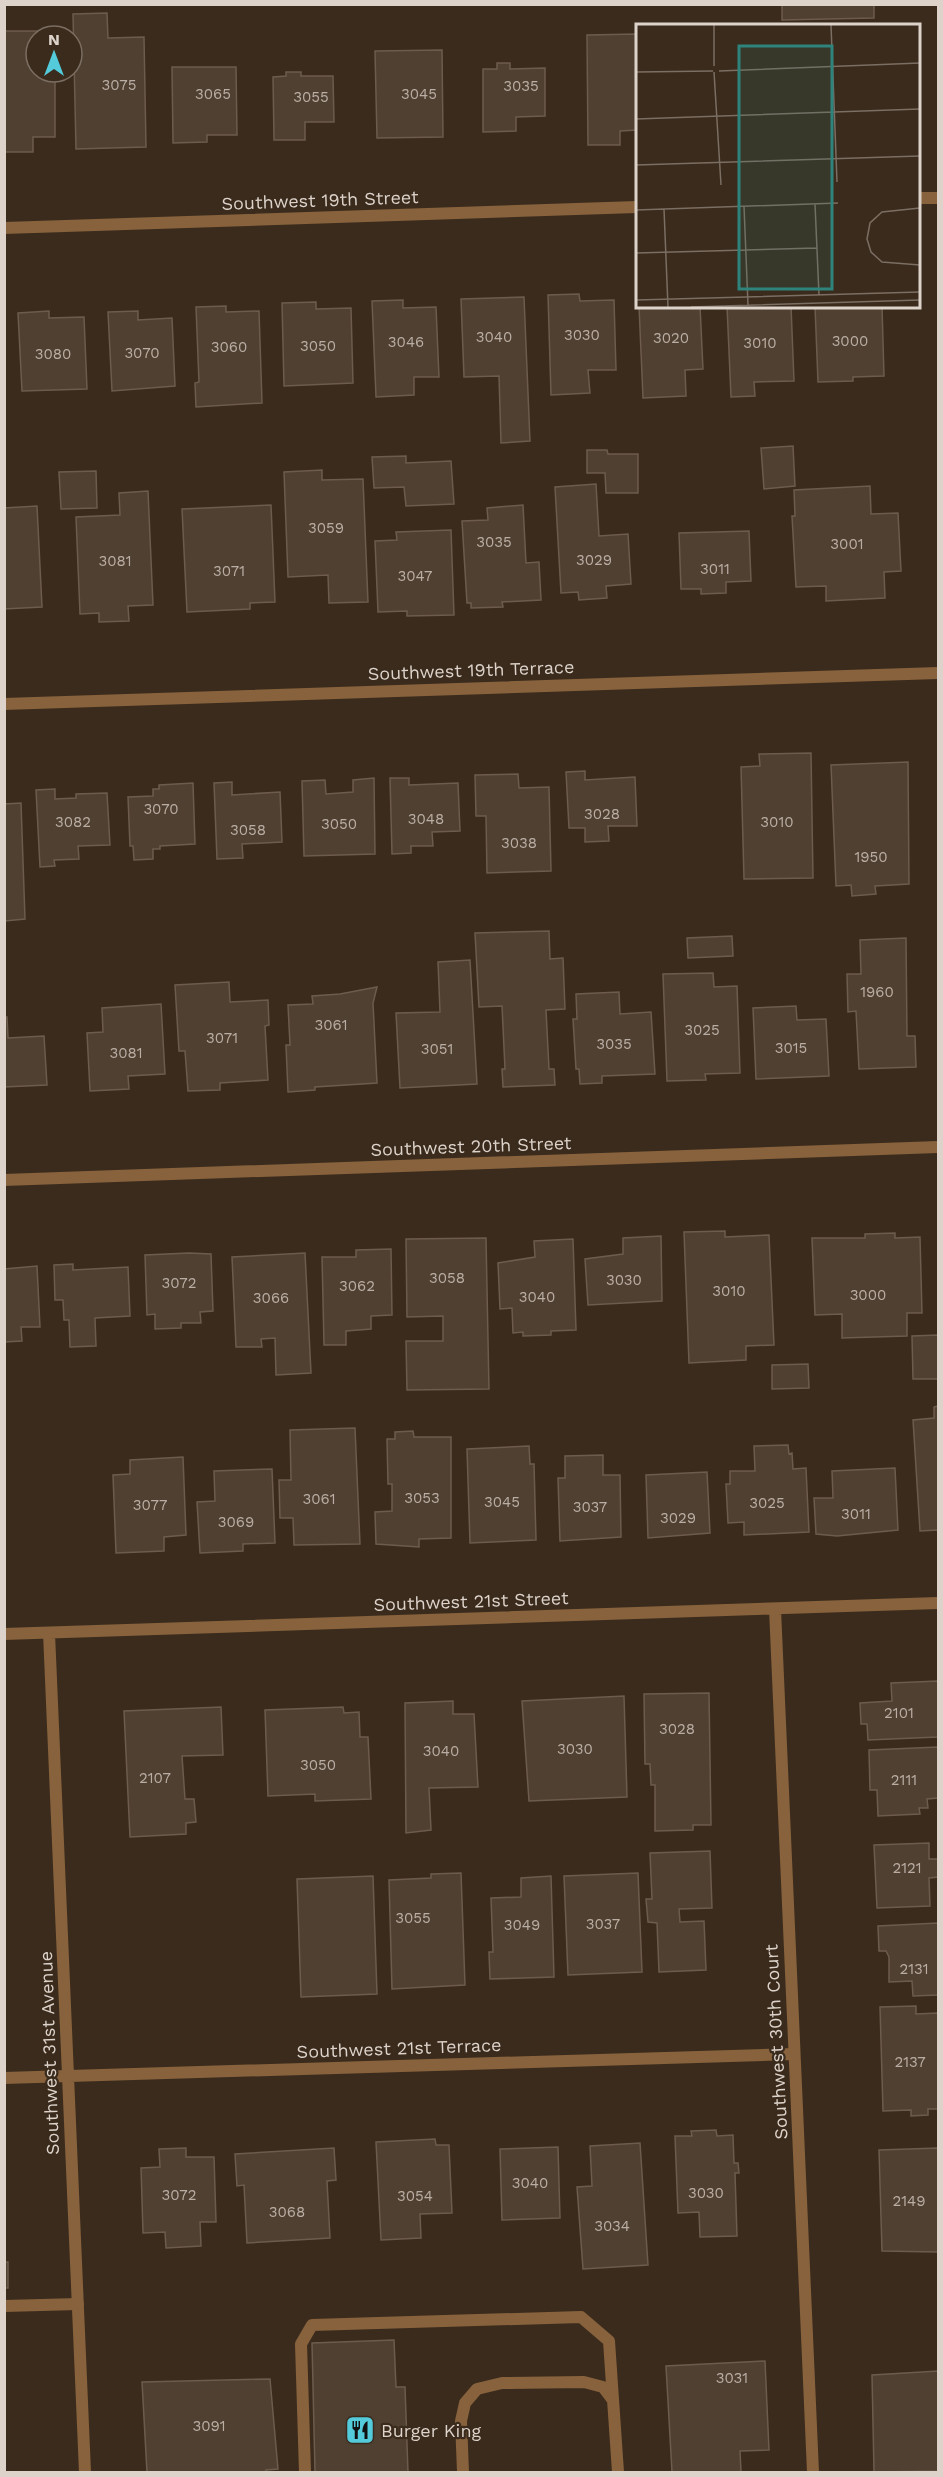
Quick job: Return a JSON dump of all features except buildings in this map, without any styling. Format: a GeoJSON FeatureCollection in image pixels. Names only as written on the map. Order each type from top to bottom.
{"type":"FeatureCollection","features":[{"type":"Feature","properties":{"kind":"street"},"geometry":{"type":"LineString","coordinates":[[919,198],[939,198]]}},
{"type":"Feature","properties":{"kind":"street","name":"Southwest 19th Street"},"geometry":{"type":"LineString","coordinates":[[4,228],[636,207]]}},
{"type":"Feature","properties":{"kind":"street","name":"Southwest 19th Terrace"},"geometry":{"type":"LineString","coordinates":[[4,704],[939,673]]}},
{"type":"Feature","properties":{"kind":"street","name":"Southwest 20th Street"},"geometry":{"type":"LineString","coordinates":[[4,1180],[939,1147]]}},
{"type":"Feature","properties":{"kind":"street","name":"Southwest 21st Street"},"geometry":{"type":"LineString","coordinates":[[4,1634],[939,1603]]}},
{"type":"Feature","properties":{"kind":"street","name":"Southwest 30th Court"},"geometry":{"type":"LineString","coordinates":[[775,1609],[813,2472]]}},
{"type":"Feature","properties":{"kind":"street","name":"Southwest 31st Avenue"},"geometry":{"type":"LineString","coordinates":[[50,1633],[85,2472]]}},
{"type":"Feature","properties":{"kind":"street","name":"Southwest 21st Terrace"},"geometry":{"type":"LineString","coordinates":[[4,2078],[794,2054]]}},
{"type":"Feature","properties":{"kind":"street"},"geometry":{"type":"LineString","coordinates":[[4,2306],[78,2304]]}},
{"type":"Feature","properties":{"kind":"street"},"geometry":{"type":"LineString","coordinates":[[305,2472],[301,2344],[312,2325],[581,2317],[609,2341],[618,2472]]}},
{"type":"Feature","properties":{"kind":"street"},"geometry":{"type":"LineString","coordinates":[[464,2472],[461,2421],[465,2403],[477,2389],[502,2383],[584,2382],[603,2387],[613,2400]]}},
{"type":"Feature","properties":{"kind":"place","name":"Burger King"},"geometry":{"type":"Point","coordinates":[360,2430]}}]}
